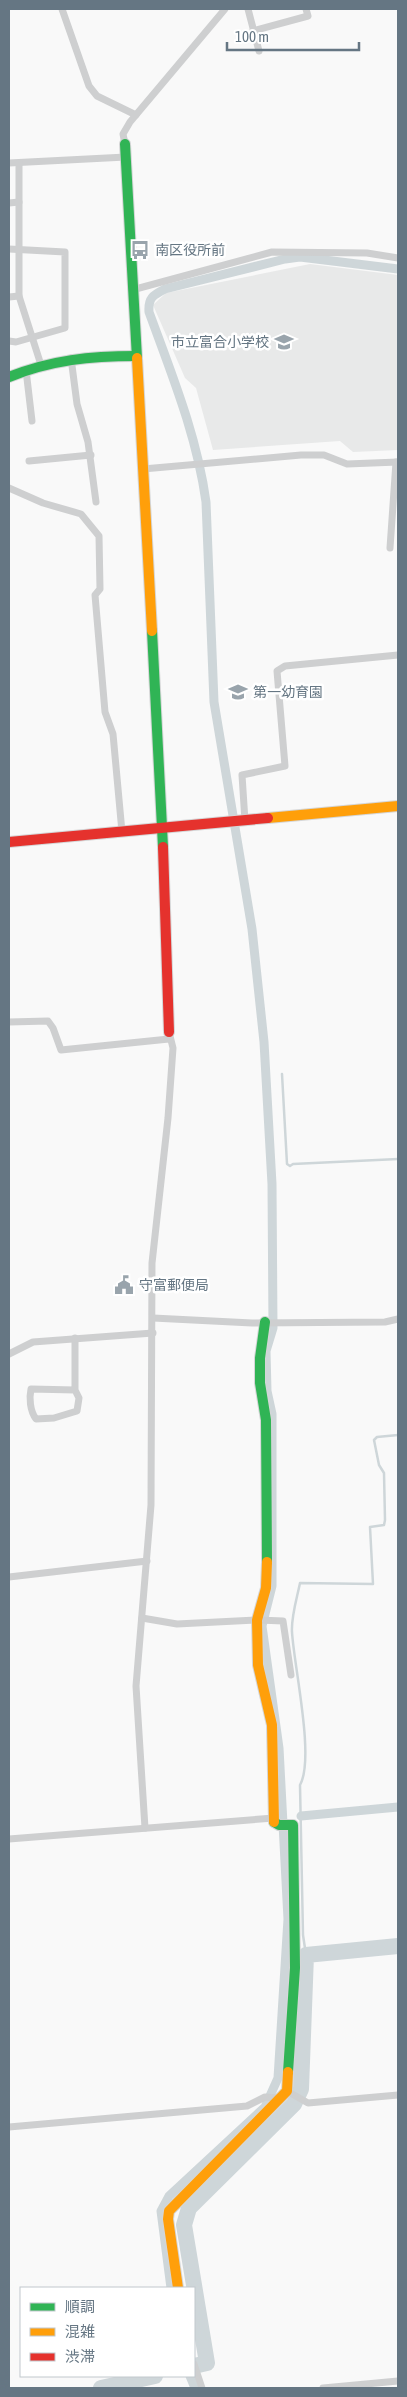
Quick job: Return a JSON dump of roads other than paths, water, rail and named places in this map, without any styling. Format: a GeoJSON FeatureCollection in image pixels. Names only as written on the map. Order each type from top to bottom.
{"type":"FeatureCollection","features":[{"type":"Feature","properties":{"kind":"street"},"geometry":{"type":"LineString","coordinates":[[62,9],[88,86],[98,96],[136,116]]}},
{"type":"Feature","properties":{"kind":"street"},"geometry":{"type":"LineString","coordinates":[[145,1828],[136,1686],[150,1505],[153,1333],[152,1263],[168,1118],[173,1048],[169,1035],[162,828],[144,469],[132,290],[126,157],[123,134],[225,9]]}},
{"type":"Feature","properties":{"kind":"street"},"geometry":{"type":"LineString","coordinates":[[248,9],[259,51]]}},
{"type":"Feature","properties":{"kind":"street"},"geometry":{"type":"LineString","coordinates":[[253,31],[308,15]]}},
{"type":"Feature","properties":{"kind":"street"},"geometry":{"type":"LineString","coordinates":[[9,163],[126,157]]}},
{"type":"Feature","properties":{"kind":"street"},"geometry":{"type":"LineString","coordinates":[[19,163],[19,296],[41,365]]}},
{"type":"Feature","properties":{"kind":"street"},"geometry":{"type":"LineString","coordinates":[[9,203],[19,202]]}},
{"type":"Feature","properties":{"kind":"street"},"geometry":{"type":"LineString","coordinates":[[9,249],[66,252],[66,328],[31,336],[16,342],[9,341]]}},
{"type":"Feature","properties":{"kind":"street"},"geometry":{"type":"LineString","coordinates":[[132,290],[272,252],[367,253],[398,258]]}},
{"type":"Feature","properties":{"kind":"street"},"geometry":{"type":"LineString","coordinates":[[9,297],[19,296]]}},
{"type":"Feature","properties":{"kind":"street"},"geometry":{"type":"LineString","coordinates":[[32,421],[15,373],[71,358],[136,356]]}},
{"type":"Feature","properties":{"kind":"street"},"geometry":{"type":"LineString","coordinates":[[71,358],[77,404],[90,455],[96,502]]}},
{"type":"Feature","properties":{"kind":"street"},"geometry":{"type":"LineString","coordinates":[[29,461],[90,455]]}},
{"type":"Feature","properties":{"kind":"street"},"geometry":{"type":"LineString","coordinates":[[144,469],[301,455],[324,456],[348,464],[397,462],[390,548]]}},
{"type":"Feature","properties":{"kind":"street"},"geometry":{"type":"LineString","coordinates":[[9,488],[44,503],[81,514],[99,536],[100,589],[95,594],[106,712],[113,734],[122,832]]}},
{"type":"Feature","properties":{"kind":"street"},"geometry":{"type":"LineString","coordinates":[[243,821],[242,775],[285,766],[277,670],[285,666],[398,655]]}},
{"type":"Feature","properties":{"kind":"street"},"geometry":{"type":"LineString","coordinates":[[9,842],[398,806]]}},
{"type":"Feature","properties":{"kind":"street"},"geometry":{"type":"LineString","coordinates":[[9,1022],[48,1021],[53,1028],[61,1050],[169,1035]]}},
{"type":"Feature","properties":{"kind":"street"},"geometry":{"type":"LineString","coordinates":[[153,1318],[271,1322],[385,1322],[398,1319]]}},
{"type":"Feature","properties":{"kind":"street"},"geometry":{"type":"LineString","coordinates":[[271,1322],[260,1358],[260,1383],[266,1420],[267,1564],[258,1665],[272,1725],[280,1822]]}},
{"type":"Feature","properties":{"kind":"street"},"geometry":{"type":"LineString","coordinates":[[9,1354],[33,1342],[153,1333]]}},
{"type":"Feature","properties":{"kind":"street"},"geometry":{"type":"LineString","coordinates":[[75,1338],[75,1390],[79,1398],[76,1412],[46,1419],[36,1419],[33,1416],[30,1401],[31,1389],[75,1390]]}},
{"type":"Feature","properties":{"kind":"street"},"geometry":{"type":"LineString","coordinates":[[9,1577],[147,1561]]}},
{"type":"Feature","properties":{"kind":"street"},"geometry":{"type":"LineString","coordinates":[[142,1618],[177,1624],[261,1620],[283,1621],[291,1675]]}},
{"type":"Feature","properties":{"kind":"street"},"geometry":{"type":"LineString","coordinates":[[9,1839],[145,1828],[280,1822],[293,1824],[294,1968],[284,2095],[169,2211],[168,2219],[178,2287]]}},
{"type":"Feature","properties":{"kind":"street"},"geometry":{"type":"LineString","coordinates":[[9,2127],[248,2106],[265,2097],[284,2095],[304,2102],[398,2095]]}},
{"type":"Feature","properties":{"kind":"street"},"geometry":{"type":"LineString","coordinates":[[195,2367],[202,2388]]}},
{"type":"Feature","properties":{"kind":"street"},"geometry":{"type":"LineString","coordinates":[[323,2388],[398,2381]]}},
{"type":"Feature","properties":{"kind":"waterway"},"geometry":{"type":"LineString","coordinates":[[171,2287],[161,2211],[169,2196],[265,2107],[278,2078],[288,1919],[279,1748],[262,1626],[272,1586],[272,1414],[267,1391],[266,1351],[273,1328],[272,1184],[264,1042],[252,929],[214,702],[206,502],[197,453],[175,382],[149,312],[149,303],[157,293],[165,289],[285,259],[300,257],[398,269]]}},
{"type":"Feature","properties":{"kind":"waterway"},"geometry":{"type":"LineString","coordinates":[[282,1074],[287,1164],[290,1166],[293,1164],[398,1159]]}},
{"type":"Feature","properties":{"kind":"waterway"},"geometry":{"type":"LineString","coordinates":[[306,1955],[303,1935],[300,1785],[304,1772],[305,1734],[292,1632],[293,1614],[300,1583],[373,1584],[370,1527],[384,1525],[385,1520],[384,1473],[379,1465],[374,1440],[377,1437],[398,1435]]}},
{"type":"Feature","properties":{"kind":"waterway"},"geometry":{"type":"LineString","coordinates":[[301,1816],[398,1807]]}},
{"type":"Feature","properties":{"kind":"waterway"},"geometry":{"type":"LineString","coordinates":[[194,2287],[184,2225],[189,2208],[294,2104],[301,2089],[306,1955],[398,1946]]}},
{"type":"Feature","properties":{"kind":"waterway"},"geometry":{"type":"LineString","coordinates":[[195,2291],[207,2363],[195,2366]]}},
{"type":"Feature","properties":{"kind":"waterway"},"geometry":{"type":"LineString","coordinates":[[101,2388],[150,2377]]}},
{"type":"Feature","properties":{"kind":"waterway"},"geometry":{"type":"LineString","coordinates":[[190,2377],[195,2388]]}},
{"type":"Feature","properties":{"kind":"place","name":"南区役所前"},"geometry":{"type":"Point","coordinates":[140,250]}},
{"type":"Feature","properties":{"kind":"place","name":"市立富合小学校"},"geometry":{"type":"Point","coordinates":[284,342]}},
{"type":"Feature","properties":{"kind":"place","name":"第一幼育園"},"geometry":{"type":"Point","coordinates":[238,692]}},
{"type":"Feature","properties":{"kind":"place","name":"守富郵便局"},"geometry":{"type":"Point","coordinates":[124,1285]}}]}
